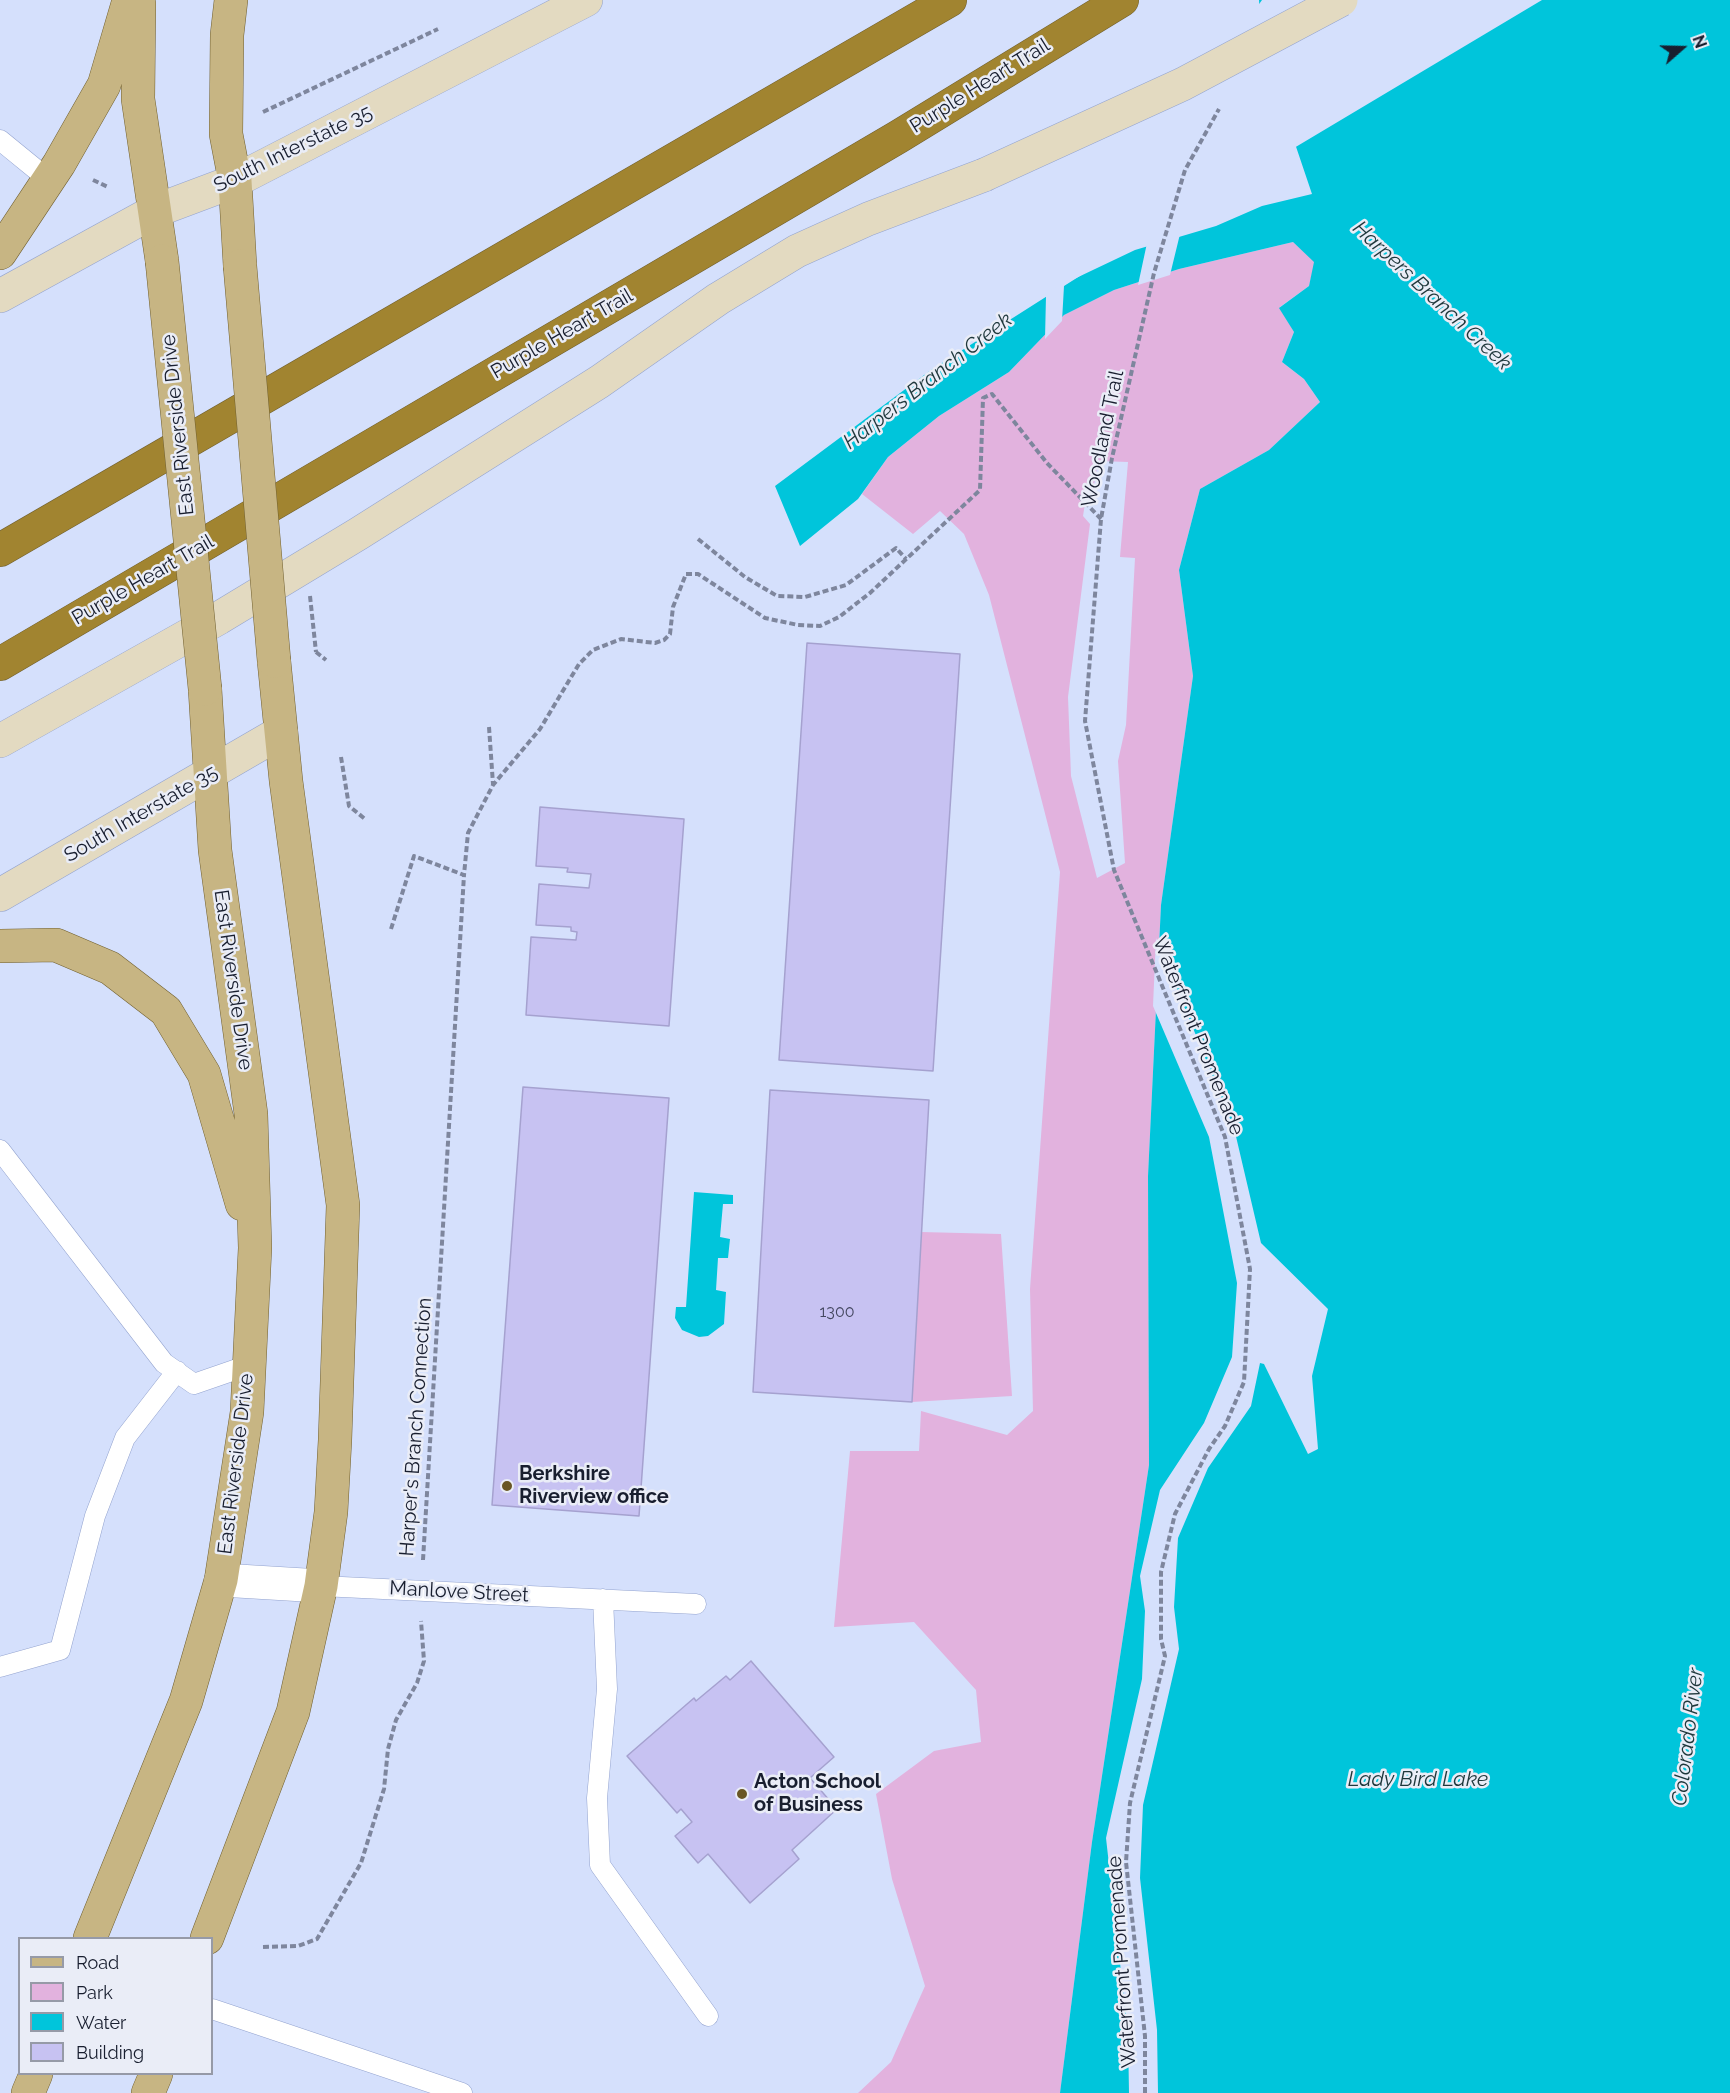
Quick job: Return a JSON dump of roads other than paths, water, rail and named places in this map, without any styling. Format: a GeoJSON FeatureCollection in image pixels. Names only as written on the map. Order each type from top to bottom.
{"type":"FeatureCollection","features":[{"type":"Feature","properties":{"kind":"highway"},"geometry":{"type":"LineString","coordinates":[[0,550],[950,0]]}},
{"type":"Feature","properties":{"kind":"highway","name":"Purple Heart Trail"},"geometry":{"type":"LineString","coordinates":[[0,664],[898,137],[1118,2]]}},
{"type":"Feature","properties":{"kind":"main road"},"geometry":{"type":"LineString","coordinates":[[0,253],[49,180],[104,85],[129,0]]}},
{"type":"Feature","properties":{"kind":"main road","name":"East Riverside Drive"},"geometry":{"type":"LineString","coordinates":[[90,1937],[186,1701],[221,1580],[247,1413],[255,1248],[251,1114],[215,850],[205,690],[162,261],[138,99],[139,0]]}},
{"type":"Feature","properties":{"kind":"main road"},"geometry":{"type":"LineString","coordinates":[[207,1937],[293,1712],[321,1586],[331,1512],[343,1205],[281,732],[274,661],[240,266],[235,181],[226,134],[227,35],[231,0]]}},
{"type":"Feature","properties":{"kind":"main road","name":"South Interstate 35"},"geometry":{"type":"LineString","coordinates":[[0,296],[154,211],[235,181],[586,0]]}},
{"type":"Feature","properties":{"kind":"main road"},"geometry":{"type":"LineString","coordinates":[[0,741],[219,618],[358,534],[599,381],[718,299],[797,251],[868,219],[984,175],[1183,84],[1341,0]]}},
{"type":"Feature","properties":{"kind":"main road","name":"South Interstate 35"},"geometry":{"type":"LineString","coordinates":[[0,895],[281,732]]}},
{"type":"Feature","properties":{"kind":"main road"},"geometry":{"type":"LineString","coordinates":[[0,946],[56,945],[110,968],[166,1011],[204,1074],[255,1248]]}},
{"type":"Feature","properties":{"kind":"main road"},"geometry":{"type":"LineString","coordinates":[[28,2093],[35,2075]]}},
{"type":"Feature","properties":{"kind":"main road"},"geometry":{"type":"LineString","coordinates":[[148,2093],[155,2075]]}},
{"type":"Feature","properties":{"kind":"street","name":"Manlove Street"},"geometry":{"type":"LineString","coordinates":[[221,1580],[321,1586]]}},
{"type":"Feature","properties":{"kind":"lane"},"geometry":{"type":"LineString","coordinates":[[0,140],[49,180]]}},
{"type":"Feature","properties":{"kind":"lane"},"geometry":{"type":"LineString","coordinates":[[0,1150],[164,1363],[194,1384],[249,1365]]}},
{"type":"Feature","properties":{"kind":"lane"},"geometry":{"type":"LineString","coordinates":[[0,1667],[60,1650],[95,1516],[125,1438],[177,1371]]}},
{"type":"Feature","properties":{"kind":"lane","name":"Manlove Street"},"geometry":{"type":"LineString","coordinates":[[321,1586],[696,1604]]}},
{"type":"Feature","properties":{"kind":"lane"},"geometry":{"type":"LineString","coordinates":[[603,1599],[607,1689],[597,1798],[600,1865],[708,2016]]}},
{"type":"Feature","properties":{"kind":"lane"},"geometry":{"type":"LineString","coordinates":[[213,2008],[462,2093]]}},
{"type":"Feature","properties":{"kind":"water","name":"Lady Bird Lake"},"geometry":{"type":"Polygon","coordinates":[[[1259,0],[1730,0],[1730,2093],[1060,2093],[1092,1842],[1149,1465],[1148,1176],[1161,905],[1193,676],[1179,570],[1200,489],[1269,450],[1320,402],[1304,379],[1282,362],[1294,332],[1279,308],[1309,286],[1314,262],[1293,242],[1179,269],[1114,290],[1064,315],[1009,372],[939,416],[888,457],[858,499],[800,546],[775,486],[931,370],[1074,279],[1135,250],[1216,226],[1262,206],[1312,194],[1262,46],[1259,0]]]}},
{"type":"Feature","properties":{"kind":"water"},"geometry":{"type":"Polygon","coordinates":[[[694,1192],[733,1195],[733,1204],[723,1204],[720,1237],[730,1239],[728,1258],[718,1258],[716,1290],[726,1292],[724,1324],[708,1336],[699,1337],[682,1330],[675,1318],[676,1307],[686,1307],[694,1192]]]}},
{"type":"Feature","properties":{"kind":"place","name":"Berkshire Riverview office"},"geometry":{"type":"Point","coordinates":[507,1486]}},
{"type":"Feature","properties":{"kind":"place","name":"Acton School of Business"},"geometry":{"type":"Point","coordinates":[742,1794]}},
{"type":"Feature","properties":{"kind":"water label","name":"Harpers Branch Creek"},"geometry":{"type":"Point","coordinates":[1432,296]}},
{"type":"Feature","properties":{"kind":"water label","name":"Harpers Branch Creek"},"geometry":{"type":"Point","coordinates":[928,381]}},
{"type":"Feature","properties":{"kind":"water label","name":"Colorado River"},"geometry":{"type":"Point","coordinates":[1688,1737]}}]}
